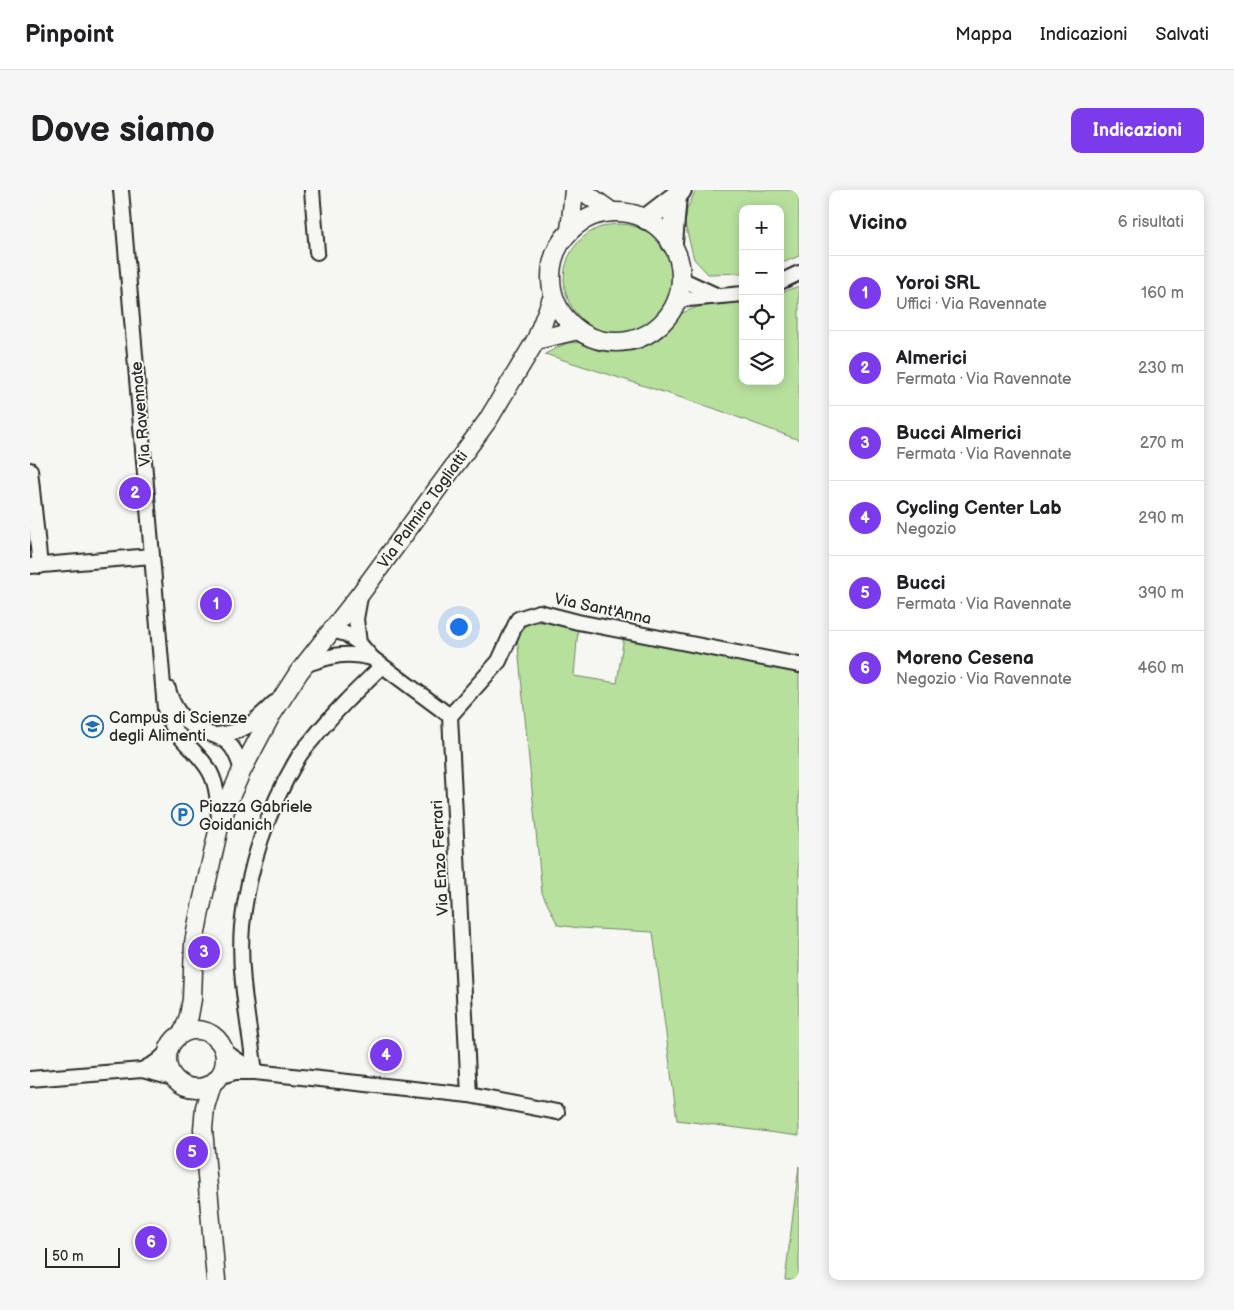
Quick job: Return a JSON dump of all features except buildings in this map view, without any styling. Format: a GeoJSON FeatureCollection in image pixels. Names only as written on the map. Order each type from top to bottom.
{"type":"FeatureCollection","features":[{"type":"Feature","properties":{"kind":"highway"},"geometry":{"type":"LineString","coordinates":[[646,219],[678,193]]}},
{"type":"Feature","properties":{"kind":"highway"},"geometry":{"type":"LineString","coordinates":[[672,244],[678,193]]}},
{"type":"Feature","properties":{"kind":"main road"},"geometry":{"type":"LineString","coordinates":[[570,231],[574,190]]}},
{"type":"Feature","properties":{"kind":"main road"},"geometry":{"type":"LineString","coordinates":[[581,190],[612,212]]}},
{"type":"Feature","properties":{"kind":"main road"},"geometry":{"type":"LineString","coordinates":[[612,212],[628,213],[646,219],[661,230],[672,244],[678,258],[681,279],[677,300],[664,321],[648,334],[629,341],[614,342],[600,340],[578,330],[562,314],[554,296],[551,279],[552,262],[561,242],[570,231],[588,218],[612,212]]}},
{"type":"Feature","properties":{"kind":"main road","name":"Via Palmiro Togliatti"},"geometry":{"type":"LineString","coordinates":[[242,770],[270,717],[301,669],[361,593],[488,420],[536,340],[554,296]]}},
{"type":"Feature","properties":{"kind":"main road"},"geometry":{"type":"LineString","coordinates":[[536,340],[578,330]]}},
{"type":"Feature","properties":{"kind":"main road","name":"Via Ravennate"},"geometry":{"type":"LineString","coordinates":[[183,1033],[189,1016],[194,979],[194,944],[198,916],[219,827],[242,770]]}},
{"type":"Feature","properties":{"kind":"main road","name":"Via Ravennate"},"geometry":{"type":"LineString","coordinates":[[194,979],[202,1013],[210,1034]]}},
{"type":"Feature","properties":{"kind":"main road"},"geometry":{"type":"LineString","coordinates":[[203,1129],[179,1082],[168,1066],[168,1052],[176,1038],[192,1030],[202,1031],[217,1038],[224,1051],[224,1068],[216,1080],[205,1107],[203,1129],[216,1280]]}},
{"type":"Feature","properties":{"kind":"main road"},"geometry":{"type":"LineString","coordinates":[[179,1082],[199,1089],[216,1080]]}},
{"type":"Feature","properties":{"kind":"street","name":"Via Ravennate"},"geometry":{"type":"LineString","coordinates":[[121,190],[165,709],[176,732],[196,752],[211,773],[218,800],[219,827]]}},
{"type":"Feature","properties":{"kind":"street"},"geometry":{"type":"LineString","coordinates":[[312,190],[317,252]]}},
{"type":"Feature","properties":{"kind":"street"},"geometry":{"type":"LineString","coordinates":[[784,280],[799,273]]}},
{"type":"Feature","properties":{"kind":"street"},"geometry":{"type":"LineString","coordinates":[[681,279],[719,296]]}},
{"type":"Feature","properties":{"kind":"street"},"geometry":{"type":"LineString","coordinates":[[677,300],[739,294]]}},
{"type":"Feature","properties":{"kind":"street"},"geometry":{"type":"LineString","coordinates":[[30,470],[35,566],[152,556]]}},
{"type":"Feature","properties":{"kind":"street"},"geometry":{"type":"LineString","coordinates":[[357,648],[356,619],[361,593]]}},
{"type":"Feature","properties":{"kind":"street","name":"Via Sant'Anna"},"geometry":{"type":"LineString","coordinates":[[450,716],[499,660],[518,619],[539,612],[578,622],[799,665]]}},
{"type":"Feature","properties":{"kind":"street"},"geometry":{"type":"LineString","coordinates":[[332,630],[346,634],[357,648],[450,716]]}},
{"type":"Feature","properties":{"kind":"street"},"geometry":{"type":"LineString","coordinates":[[301,669],[357,648]]}},
{"type":"Feature","properties":{"kind":"street"},"geometry":{"type":"LineString","coordinates":[[255,1072],[243,978],[242,926],[250,879],[268,818],[298,757],[377,662]]}},
{"type":"Feature","properties":{"kind":"street","name":"Via Ravennate"},"geometry":{"type":"LineString","coordinates":[[162,667],[171,700],[180,715],[191,725],[217,735],[228,743],[235,751],[242,770]]}},
{"type":"Feature","properties":{"kind":"street","name":"Via Palmiro Togliatti"},"geometry":{"type":"LineString","coordinates":[[217,735],[241,731],[254,722],[277,700],[301,669]]}},
{"type":"Feature","properties":{"kind":"street","name":"Via Enzo Ferrari"},"geometry":{"type":"LineString","coordinates":[[450,716],[469,1095]]}},
{"type":"Feature","properties":{"kind":"street"},"geometry":{"type":"LineString","coordinates":[[224,1051],[255,1072]]}},
{"type":"Feature","properties":{"kind":"street"},"geometry":{"type":"LineString","coordinates":[[142,1070],[168,1052]]}},
{"type":"Feature","properties":{"kind":"street"},"geometry":{"type":"LineString","coordinates":[[30,1079],[142,1070],[179,1082]]}},
{"type":"Feature","properties":{"kind":"street"},"geometry":{"type":"LineString","coordinates":[[216,1080],[235,1072],[255,1072],[469,1095],[558,1112]]}},
{"type":"Feature","properties":{"kind":"green space"},"geometry":{"type":"Polygon","coordinates":[[[696,190],[799,190],[799,256],[784,262],[784,205],[739,205],[739,273],[708,274],[694,259],[685,224],[687,209],[696,190]]]}},
{"type":"Feature","properties":{"kind":"green space"},"geometry":{"type":"Polygon","coordinates":[[[619,224],[640,228],[658,240],[670,258],[674,279],[670,300],[658,318],[640,330],[619,334],[598,330],[580,318],[568,300],[564,279],[568,258],[580,240],[598,228],[619,224]]]}},
{"type":"Feature","properties":{"kind":"green space"},"geometry":{"type":"Polygon","coordinates":[[[799,286],[799,440],[713,408],[545,354],[567,343],[586,342],[609,349],[638,347],[661,335],[682,313],[697,307],[739,302],[739,385],[784,385],[784,292],[799,286]]]}},
{"type":"Feature","properties":{"kind":"green space"},"geometry":{"type":"Polygon","coordinates":[[[554,309],[566,326],[546,331],[554,309]]]}},
{"type":"Feature","properties":{"kind":"green space"},"geometry":{"type":"Polygon","coordinates":[[[536,622],[551,622],[578,629],[574,676],[617,683],[624,636],[799,672],[799,1136],[677,1120],[653,932],[558,925],[542,893],[517,636],[524,625],[536,622]]]}},
{"type":"Feature","properties":{"kind":"green space"},"geometry":{"type":"Polygon","coordinates":[[[799,1166],[799,1280],[785,1280],[799,1166]]]}},
{"type":"Feature","properties":{"kind":"place","name":"Almerici"},"geometry":{"type":"Point","coordinates":[135,493]}},
{"type":"Feature","properties":{"kind":"place","name":"Yoroi SRL"},"geometry":{"type":"Point","coordinates":[216,604]}},
{"type":"Feature","properties":{"kind":"place","name":"Campus di Scienze degli Alimenti"},"geometry":{"type":"Point","coordinates":[93,726]}},
{"type":"Feature","properties":{"kind":"place","name":"Piazza Gabriele Goidanich"},"geometry":{"type":"Point","coordinates":[183,815]}},
{"type":"Feature","properties":{"kind":"place","name":"Bucci Almerici"},"geometry":{"type":"Point","coordinates":[204,952]}},
{"type":"Feature","properties":{"kind":"place","name":"Cycling Center Lab"},"geometry":{"type":"Point","coordinates":[386,1055]}},
{"type":"Feature","properties":{"kind":"place","name":"Bucci"},"geometry":{"type":"Point","coordinates":[192,1152]}},
{"type":"Feature","properties":{"kind":"place","name":"Moreno Cesena"},"geometry":{"type":"Point","coordinates":[151,1242]}}]}
